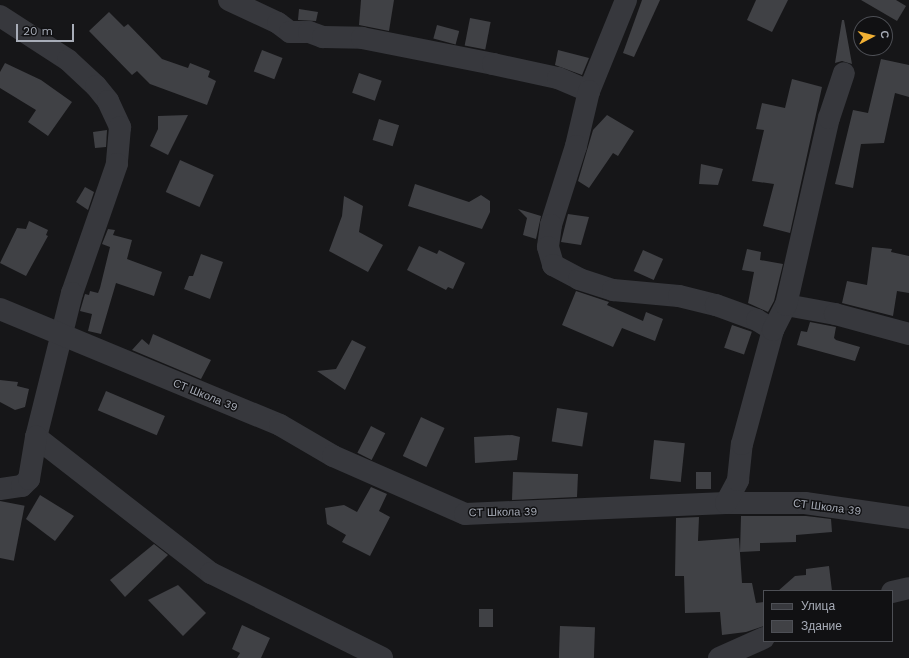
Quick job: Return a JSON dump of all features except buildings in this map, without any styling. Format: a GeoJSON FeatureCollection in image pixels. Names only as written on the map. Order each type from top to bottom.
{"type":"FeatureCollection","features":[{"type":"Feature","properties":{"kind":"street"},"geometry":{"type":"LineString","coordinates":[[229,0],[278,23],[290,32],[309,32],[323,37],[362,38],[558,78],[589,91]]}},
{"type":"Feature","properties":{"kind":"street"},"geometry":{"type":"LineString","coordinates":[[626,0],[589,91],[576,146],[551,225],[548,247],[553,265],[579,279],[613,290],[679,296],[716,305],[757,320],[773,330]]}},
{"type":"Feature","properties":{"kind":"street"},"geometry":{"type":"LineString","coordinates":[[0,16],[68,60],[96,86],[108,102],[120,128],[116,164],[72,293],[36,437],[28,478],[17,487],[0,489]]}},
{"type":"Feature","properties":{"kind":"street"},"geometry":{"type":"LineString","coordinates":[[726,503],[738,480],[742,444],[773,330],[786,305],[829,118],[844,73]]}},
{"type":"Feature","properties":{"kind":"street"},"geometry":{"type":"LineString","coordinates":[[786,305],[835,314],[909,334]]}},
{"type":"Feature","properties":{"kind":"street","name":"СТ Школа 39"},"geometry":{"type":"LineString","coordinates":[[0,309],[280,426],[333,456],[465,514],[726,503],[805,503],[909,518]]}},
{"type":"Feature","properties":{"kind":"street"},"geometry":{"type":"LineString","coordinates":[[36,437],[210,573],[382,658]]}},
{"type":"Feature","properties":{"kind":"street"},"geometry":{"type":"LineString","coordinates":[[893,592],[909,588]]}},
{"type":"Feature","properties":{"kind":"street"},"geometry":{"type":"LineString","coordinates":[[719,658],[763,638]]}}]}
